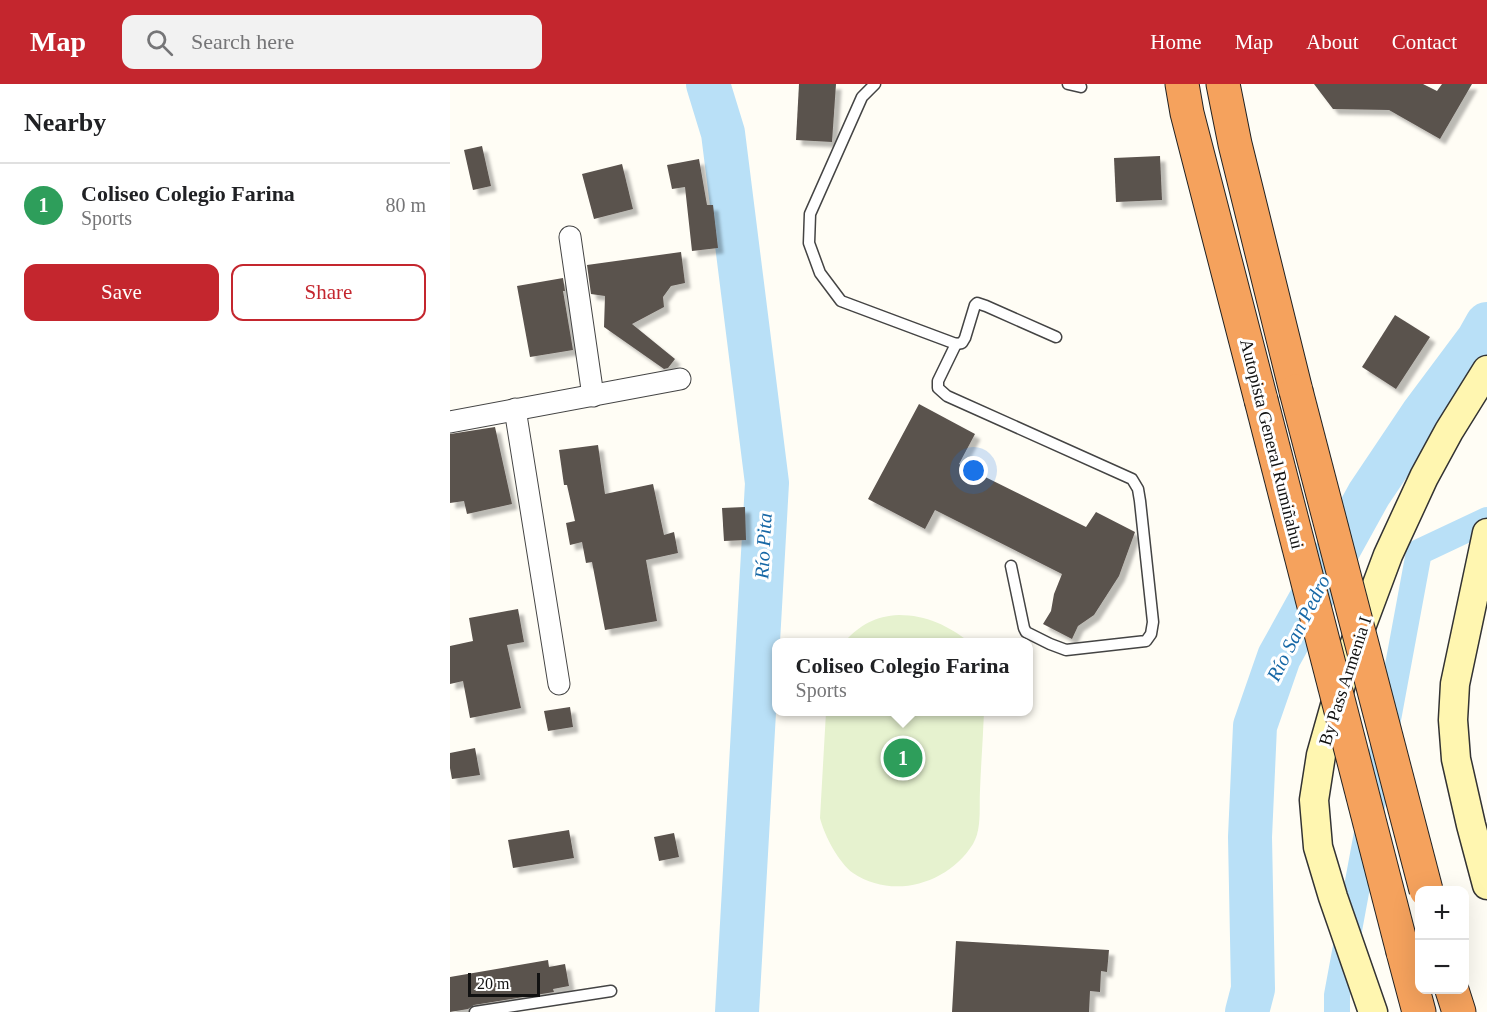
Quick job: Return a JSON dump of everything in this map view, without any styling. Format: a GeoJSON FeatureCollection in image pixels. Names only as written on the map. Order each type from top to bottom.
{"type":"FeatureCollection","features":[{"type":"Feature","properties":{"kind":"highway","name":"Autopista General Rumiñahui"},"geometry":{"type":"LineString","coordinates":[[1182,84],[1187,113],[1419,1012]]}},
{"type":"Feature","properties":{"kind":"highway","name":"Autopista General Rumiñahui"},"geometry":{"type":"LineString","coordinates":[[1223,84],[1235,144],[1296,391],[1425,886]]}},
{"type":"Feature","properties":{"kind":"highway"},"geometry":{"type":"LineString","coordinates":[[1453,994],[1459,1012]]}},
{"type":"Feature","properties":{"kind":"main road","name":"By Pass Armenia I"},"geometry":{"type":"LineString","coordinates":[[1372,1012],[1318,847],[1314,801],[1321,755],[1345,670],[1388,555],[1424,477],[1487,370]]}},
{"type":"Feature","properties":{"kind":"main road"},"geometry":{"type":"LineString","coordinates":[[1487,533],[1455,684],[1453,720],[1456,759],[1487,885]]}},
{"type":"Feature","properties":{"kind":"street"},"geometry":{"type":"LineString","coordinates":[[570,237],[593,396]]}},
{"type":"Feature","properties":{"kind":"street"},"geometry":{"type":"LineString","coordinates":[[450,422],[681,379]]}},
{"type":"Feature","properties":{"kind":"street"},"geometry":{"type":"LineString","coordinates":[[515,409],[560,684]]}},
{"type":"Feature","properties":{"kind":"lane"},"geometry":{"type":"LineString","coordinates":[[875,84],[862,97],[810,214],[809,243],[820,273],[841,301],[956,345],[962,343],[977,303],[1056,337]]}},
{"type":"Feature","properties":{"kind":"lane"},"geometry":{"type":"LineString","coordinates":[[1068,84],[1081,87]]}},
{"type":"Feature","properties":{"kind":"lane"},"geometry":{"type":"LineString","coordinates":[[956,345],[938,381],[938,388],[947,396],[1132,479],[1138,489],[1140,501],[1154,622],[1151,634],[1146,641],[1066,650],[1050,644],[1026,632],[1011,566]]}},
{"type":"Feature","properties":{"kind":"lane"},"geometry":{"type":"LineString","coordinates":[[475,1012],[611,991]]}},
{"type":"Feature","properties":{"kind":"green space"},"geometry":{"type":"Polygon","coordinates":[[[899,615],[919,617],[937,622],[963,638],[848,638],[868,622],[899,615]]]}},
{"type":"Feature","properties":{"kind":"green space"},"geometry":{"type":"Polygon","coordinates":[[[826,716],[984,716],[978,832],[973,844],[962,858],[935,878],[919,884],[885,885],[869,881],[853,873],[837,856],[820,818],[826,716]]]}},
{"type":"Feature","properties":{"kind":"building"},"geometry":{"type":"Polygon","coordinates":[[[799,84],[836,84],[832,142],[796,140],[799,84]]]}},
{"type":"Feature","properties":{"kind":"building"},"geometry":{"type":"Polygon","coordinates":[[[1314,84],[1423,84],[1437,91],[1442,84],[1472,84],[1440,139],[1389,110],[1333,109],[1314,84]]]}},
{"type":"Feature","properties":{"kind":"building"},"geometry":{"type":"Polygon","coordinates":[[[482,146],[491,186],[473,190],[464,150],[482,146]]]}},
{"type":"Feature","properties":{"kind":"building"},"geometry":{"type":"Polygon","coordinates":[[[1160,156],[1162,200],[1116,202],[1114,158],[1160,156]]]}},
{"type":"Feature","properties":{"kind":"building"},"geometry":{"type":"Polygon","coordinates":[[[699,159],[707,205],[713,205],[718,248],[692,251],[685,187],[672,189],[667,165],[699,159]]]}},
{"type":"Feature","properties":{"kind":"building"},"geometry":{"type":"Polygon","coordinates":[[[622,164],[633,209],[594,219],[582,174],[622,164]]]}},
{"type":"Feature","properties":{"kind":"building"},"geometry":{"type":"Polygon","coordinates":[[[681,252],[685,283],[671,286],[663,297],[664,307],[632,324],[675,359],[668,368],[664,369],[604,327],[605,296],[591,294],[587,265],[681,252]]]}},
{"type":"Feature","properties":{"kind":"building"},"geometry":{"type":"Polygon","coordinates":[[[563,278],[573,350],[530,357],[517,286],[563,278]]]}},
{"type":"Feature","properties":{"kind":"building"},"geometry":{"type":"Polygon","coordinates":[[[1395,315],[1430,337],[1396,389],[1362,367],[1395,315]]]}},
{"type":"Feature","properties":{"kind":"building"},"geometry":{"type":"Polygon","coordinates":[[[919,404],[975,434],[959,464],[1086,527],[1096,512],[1135,532],[1119,576],[1094,615],[1078,626],[1072,639],[1043,624],[1051,611],[1054,594],[1062,574],[935,510],[925,529],[868,499],[919,404]]]}},
{"type":"Feature","properties":{"kind":"building"},"geometry":{"type":"Polygon","coordinates":[[[495,427],[512,504],[467,514],[464,501],[450,503],[450,434],[495,427]]]}},
{"type":"Feature","properties":{"kind":"building"},"geometry":{"type":"Polygon","coordinates":[[[598,445],[605,494],[653,484],[664,535],[674,532],[678,553],[646,560],[657,621],[605,630],[592,562],[586,563],[582,542],[570,545],[566,523],[575,521],[567,485],[564,485],[559,450],[598,445]]]}},
{"type":"Feature","properties":{"kind":"building"},"geometry":{"type":"Polygon","coordinates":[[[745,507],[746,540],[724,541],[722,508],[745,507]]]}},
{"type":"Feature","properties":{"kind":"building"},"geometry":{"type":"Polygon","coordinates":[[[518,609],[524,642],[507,645],[521,708],[470,718],[463,681],[450,684],[450,646],[473,641],[469,618],[518,609]]]}},
{"type":"Feature","properties":{"kind":"building"},"geometry":{"type":"Polygon","coordinates":[[[570,707],[573,727],[548,731],[544,711],[570,707]]]}},
{"type":"Feature","properties":{"kind":"building"},"geometry":{"type":"Polygon","coordinates":[[[475,748],[480,775],[452,779],[450,753],[475,748]]]}},
{"type":"Feature","properties":{"kind":"building"},"geometry":{"type":"Polygon","coordinates":[[[569,830],[574,858],[513,868],[508,840],[569,830]]]}},
{"type":"Feature","properties":{"kind":"building"},"geometry":{"type":"Polygon","coordinates":[[[674,833],[679,857],[659,861],[654,837],[674,833]]]}},
{"type":"Feature","properties":{"kind":"building"},"geometry":{"type":"Polygon","coordinates":[[[956,941],[1109,950],[1107,972],[1101,971],[1100,992],[1090,991],[1089,1012],[952,1012],[956,941]]]}},
{"type":"Feature","properties":{"kind":"building"},"geometry":{"type":"Polygon","coordinates":[[[548,960],[549,967],[565,964],[569,986],[553,989],[554,992],[474,1005],[468,1009],[450,1012],[450,977],[548,960]]]}},
{"type":"Feature","properties":{"kind":"waterway","name":"Río Pita"},"geometry":{"type":"LineString","coordinates":[[708,84],[723,133],[767,483],[737,1012]]}},
{"type":"Feature","properties":{"kind":"waterway","name":"Río San Pedro"},"geometry":{"type":"LineString","coordinates":[[1247,1012],[1253,989],[1250,837],[1255,726],[1279,657],[1369,494],[1487,324]]}},
{"type":"Feature","properties":{"kind":"waterway"},"geometry":{"type":"LineString","coordinates":[[1337,1012],[1337,995],[1419,552],[1487,520]]}},
{"type":"Feature","properties":{"kind":"place","name":"Coliseo Colegio Farina"},"geometry":{"type":"Point","coordinates":[903,758]}}]}
